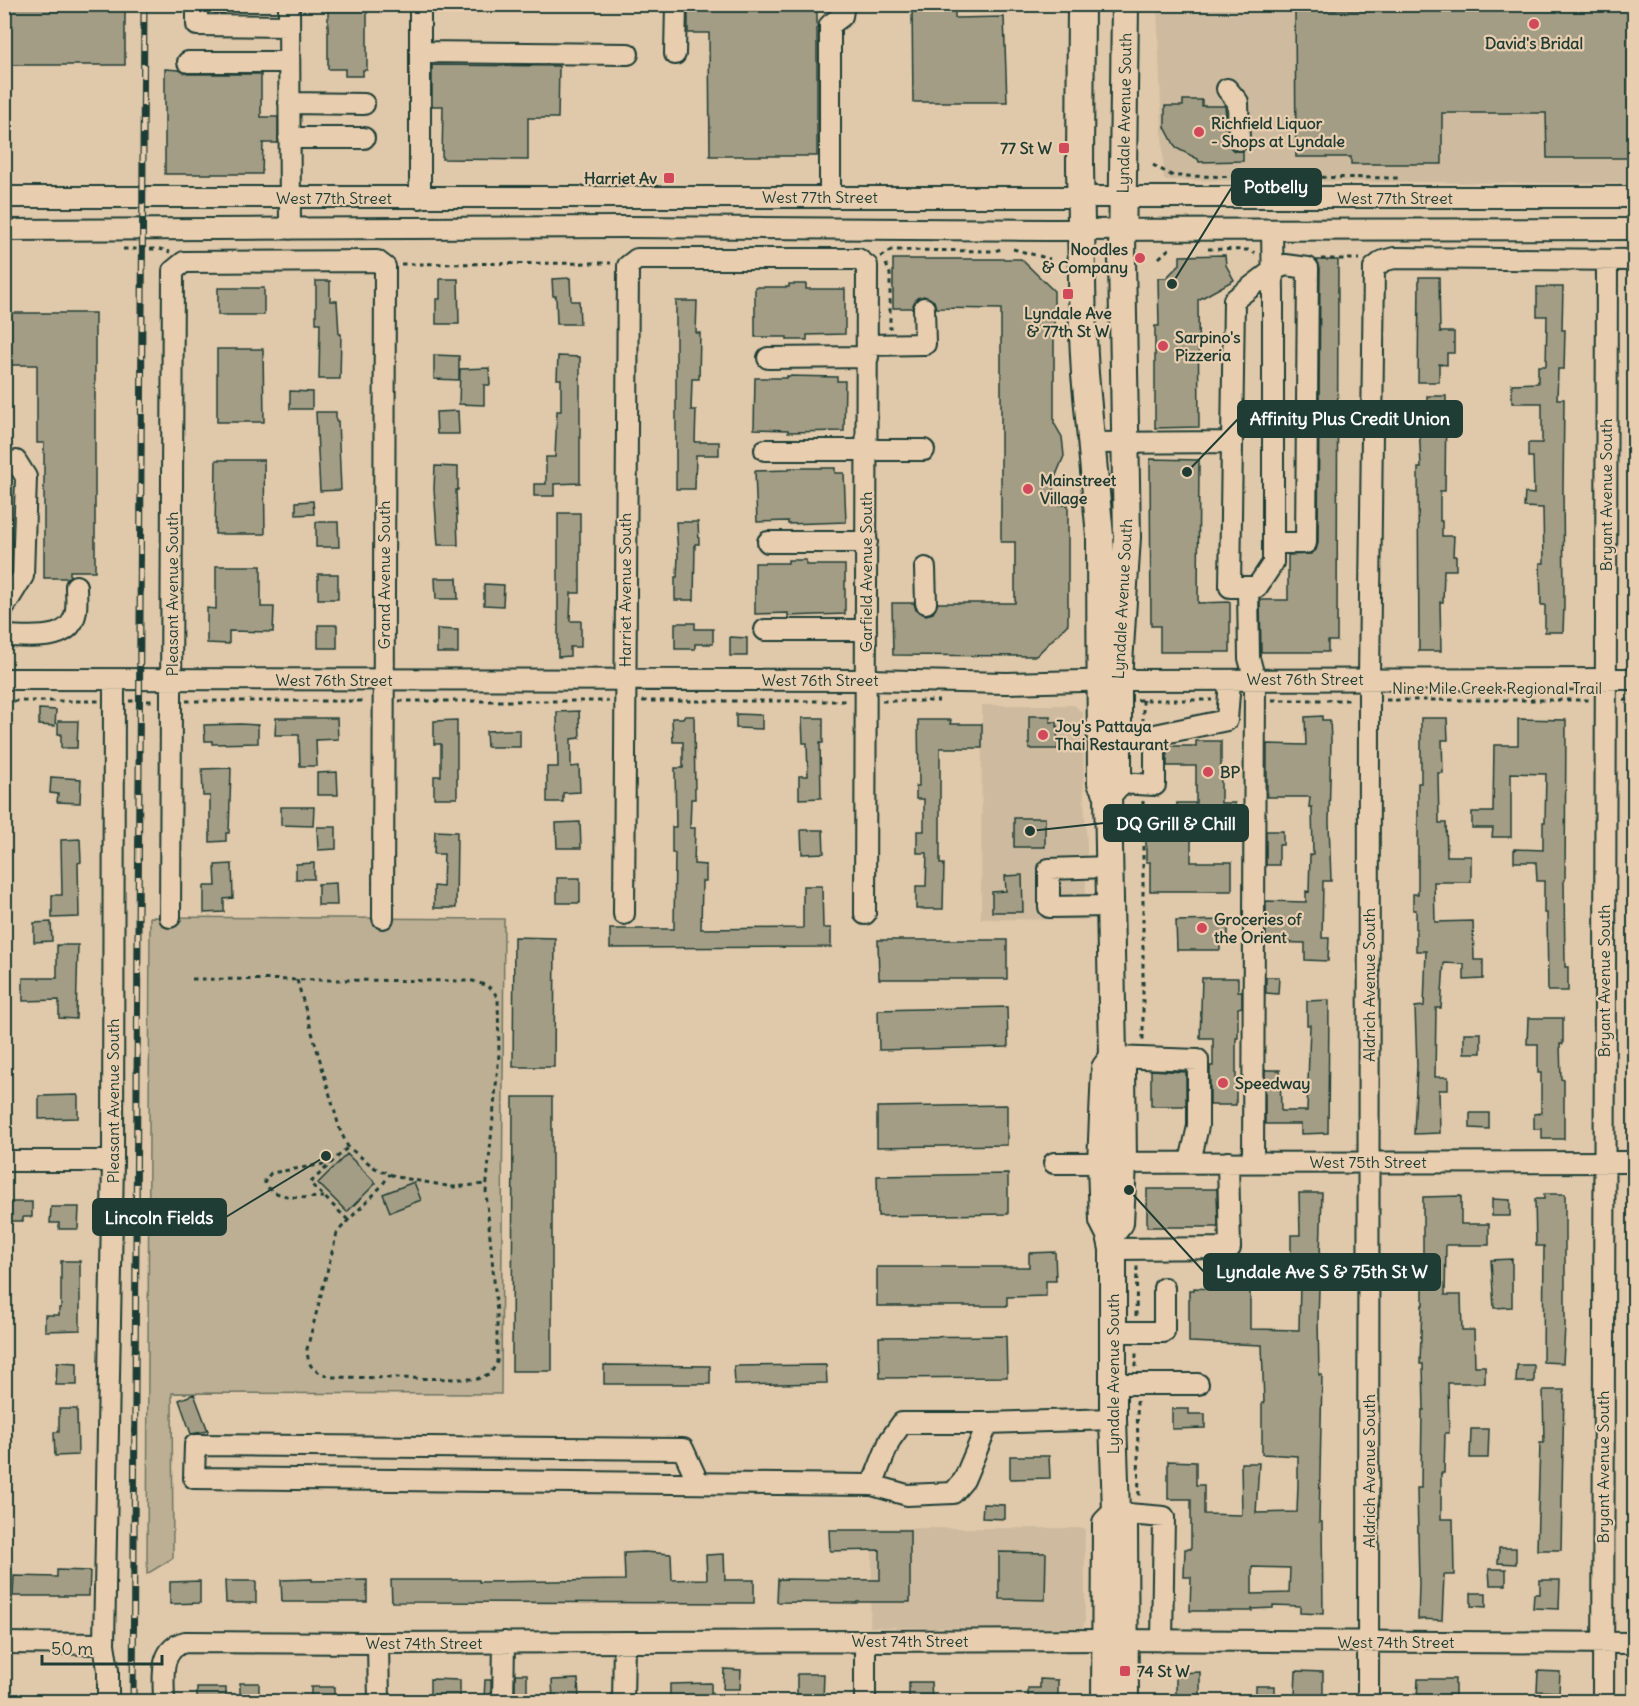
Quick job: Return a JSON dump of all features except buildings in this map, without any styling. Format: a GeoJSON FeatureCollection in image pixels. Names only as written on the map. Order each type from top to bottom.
{"type":"FeatureCollection","features":[{"type":"Feature","properties":{"kind":"main road","name":"Lyndale Avenue South"},"geometry":{"type":"LineString","coordinates":[[1081,4],[1081,197],[1085,374],[1100,536],[1109,681],[1139,735],[1123,787],[1109,867],[1113,1057],[1105,1068],[1112,1163],[1120,1223],[1111,1242],[1113,1419],[1116,1513],[1124,1522],[1115,1640],[1105,1701]]}},
{"type":"Feature","properties":{"kind":"main road","name":"Lyndale Avenue South"},"geometry":{"type":"LineString","coordinates":[[1123,787],[1101,783],[1109,681],[1127,537],[1123,230],[1125,4]]}},
{"type":"Feature","properties":{"kind":"main road","name":"Lyndale Avenue South"},"geometry":{"type":"LineString","coordinates":[[1115,1640],[1125,1701]]}},
{"type":"Feature","properties":{"kind":"street"},"geometry":{"type":"LineString","coordinates":[[197,4],[197,25],[289,26]]}},
{"type":"Feature","properties":{"kind":"street"},"geometry":{"type":"LineString","coordinates":[[289,4],[290,229]]}},
{"type":"Feature","properties":{"kind":"street"},"geometry":{"type":"LineString","coordinates":[[420,4],[420,198]]}},
{"type":"Feature","properties":{"kind":"street"},"geometry":{"type":"LineString","coordinates":[[675,54],[676,4]]}},
{"type":"Feature","properties":{"kind":"street"},"geometry":{"type":"LineString","coordinates":[[830,197],[830,25],[842,16],[844,4]]}},
{"type":"Feature","properties":{"kind":"street"},"geometry":{"type":"LineString","coordinates":[[420,51],[628,54]]}},
{"type":"Feature","properties":{"kind":"street"},"geometry":{"type":"LineString","coordinates":[[188,62],[289,62]]}},
{"type":"Feature","properties":{"kind":"street"},"geometry":{"type":"LineString","coordinates":[[1227,89],[1238,102],[1239,140]]}},
{"type":"Feature","properties":{"kind":"street"},"geometry":{"type":"LineString","coordinates":[[289,103],[364,104]]}},
{"type":"Feature","properties":{"kind":"street"},"geometry":{"type":"LineString","coordinates":[[289,138],[364,138]]}},
{"type":"Feature","properties":{"kind":"street","name":"West 77th Street"},"geometry":{"type":"LineString","coordinates":[[4,197],[1635,197]]}},
{"type":"Feature","properties":{"kind":"street","name":"West 77th Street"},"geometry":{"type":"LineString","coordinates":[[4,230],[638,227],[1082,230],[1635,229]]}},
{"type":"Feature","properties":{"kind":"street"},"geometry":{"type":"LineString","coordinates":[[1272,230],[1264,265],[1273,563],[1257,587],[1230,587],[1234,300],[1264,265],[1285,265],[1308,268],[1306,543],[1273,543]]}},
{"type":"Feature","properties":{"kind":"street","name":"Aldrich Avenue South"},"geometry":{"type":"LineString","coordinates":[[1368,1701],[1369,679],[1374,268],[1383,261],[1394,258],[1607,260]]}},
{"type":"Feature","properties":{"kind":"street"},"geometry":{"type":"LineString","coordinates":[[628,266],[638,259],[858,259],[874,262]]}},
{"type":"Feature","properties":{"kind":"street"},"geometry":{"type":"LineString","coordinates":[[1607,260],[1635,260]]}},
{"type":"Feature","properties":{"kind":"street","name":"Bryant Avenue South"},"geometry":{"type":"LineString","coordinates":[[1603,1701],[1607,260]]}},
{"type":"Feature","properties":{"kind":"street"},"geometry":{"type":"LineString","coordinates":[[178,266],[377,261],[385,267]]}},
{"type":"Feature","properties":{"kind":"street","name":"Garfield Avenue South"},"geometry":{"type":"LineString","coordinates":[[865,914],[868,351],[874,262]]}},
{"type":"Feature","properties":{"kind":"street","name":"Pleasant Avenue South"},"geometry":{"type":"LineString","coordinates":[[170,917],[171,680],[178,266]]}},
{"type":"Feature","properties":{"kind":"street","name":"Harriet Avenue South"},"geometry":{"type":"LineString","coordinates":[[624,914],[628,266]]}},
{"type":"Feature","properties":{"kind":"street","name":"Grand Avenue South"},"geometry":{"type":"LineString","coordinates":[[383,918],[385,267]]}},
{"type":"Feature","properties":{"kind":"street"},"geometry":{"type":"LineString","coordinates":[[768,358],[868,351],[924,344],[924,308]]}},
{"type":"Feature","properties":{"kind":"street"},"geometry":{"type":"LineString","coordinates":[[1091,443],[1231,442]]}},
{"type":"Feature","properties":{"kind":"street"},"geometry":{"type":"LineString","coordinates":[[765,450],[924,450]]}},
{"type":"Feature","properties":{"kind":"street"},"geometry":{"type":"LineString","coordinates":[[4,607],[23,576],[26,477],[16,461]]}},
{"type":"Feature","properties":{"kind":"street"},"geometry":{"type":"LineString","coordinates":[[768,542],[867,542]]}},
{"type":"Feature","properties":{"kind":"street"},"geometry":{"type":"LineString","coordinates":[[925,568],[926,603]]}},
{"type":"Feature","properties":{"kind":"street"},"geometry":{"type":"LineString","coordinates":[[4,636],[52,636],[70,626],[76,611],[76,586]]}},
{"type":"Feature","properties":{"kind":"street"},"geometry":{"type":"LineString","coordinates":[[1248,587],[1249,658],[1255,680],[1253,1162]]}},
{"type":"Feature","properties":{"kind":"street"},"geometry":{"type":"LineString","coordinates":[[765,630],[866,630]]}},
{"type":"Feature","properties":{"kind":"street","name":"West 76th Street"},"geometry":{"type":"LineString","coordinates":[[4,679],[866,680],[1007,683],[1635,679]]}},
{"type":"Feature","properties":{"kind":"street","name":"Pleasant Avenue South"},"geometry":{"type":"LineString","coordinates":[[108,1701],[108,1670],[104,1644],[113,1161],[114,680]]}},
{"type":"Feature","properties":{"kind":"street"},"geometry":{"type":"LineString","coordinates":[[1123,787],[1155,785],[1139,735],[1227,720],[1230,680]]}},
{"type":"Feature","properties":{"kind":"street"},"geometry":{"type":"LineString","coordinates":[[1109,867],[1049,869],[1049,907],[1109,906]]}},
{"type":"Feature","properties":{"kind":"street"},"geometry":{"type":"LineString","coordinates":[[1113,1057],[1198,1060],[1198,1126],[1190,1162]]}},
{"type":"Feature","properties":{"kind":"street"},"geometry":{"type":"LineString","coordinates":[[4,1161],[113,1161]]}},
{"type":"Feature","properties":{"kind":"street"},"geometry":{"type":"LineString","coordinates":[[1111,1242],[1230,1248],[1228,1162]]}},
{"type":"Feature","properties":{"kind":"street","name":"West 75th Street"},"geometry":{"type":"LineString","coordinates":[[1054,1164],[1635,1162]]}},
{"type":"Feature","properties":{"kind":"street"},"geometry":{"type":"LineString","coordinates":[[1113,1332],[1164,1332],[1164,1288]]}},
{"type":"Feature","properties":{"kind":"street"},"geometry":{"type":"LineString","coordinates":[[1113,1384],[1198,1384]]}},
{"type":"Feature","properties":{"kind":"street"},"geometry":{"type":"LineString","coordinates":[[872,1485],[890,1440],[902,1424],[988,1424],[1113,1419]]}},
{"type":"Feature","properties":{"kind":"street"},"geometry":{"type":"LineString","coordinates":[[698,1482],[683,1449],[195,1445],[194,1478],[872,1485],[907,1495],[953,1493],[964,1480],[988,1424]]}},
{"type":"Feature","properties":{"kind":"street"},"geometry":{"type":"LineString","coordinates":[[1116,1513],[1164,1517],[1162,1641]]}},
{"type":"Feature","properties":{"kind":"street","name":"West 74th Street"},"geometry":{"type":"LineString","coordinates":[[164,1701],[166,1656],[174,1647],[185,1642],[1115,1640],[1635,1643]]}},
{"type":"Feature","properties":{"kind":"street"},"geometry":{"type":"LineString","coordinates":[[503,1701],[504,1642]]}},
{"type":"Feature","properties":{"kind":"street"},"geometry":{"type":"LineString","coordinates":[[623,1701],[624,1642]]}},
{"type":"Feature","properties":{"kind":"street"},"geometry":{"type":"LineString","coordinates":[[865,1642],[865,1701]]}},
{"type":"Feature","properties":{"kind":"street"},"geometry":{"type":"LineString","coordinates":[[4,1643],[104,1644]]}},
{"type":"Feature","properties":{"kind":"street"},"geometry":{"type":"LineString","coordinates":[[378,1643],[379,1701]]}},
{"type":"Feature","properties":{"kind":"path"},"geometry":{"type":"LineString","coordinates":[[1159,258],[1176,243]]}},
{"type":"Feature","properties":{"kind":"path"},"geometry":{"type":"LineString","coordinates":[[890,333],[890,274],[874,262],[892,250],[995,251],[1008,247],[1050,259]]}},
{"type":"Feature","properties":{"kind":"path"},"geometry":{"type":"LineString","coordinates":[[121,249],[160,249],[172,252],[178,266]]}},
{"type":"Feature","properties":{"kind":"path"},"geometry":{"type":"LineString","coordinates":[[1207,249],[1248,250],[1255,252],[1264,265]]}},
{"type":"Feature","properties":{"kind":"path"},"geometry":{"type":"LineString","coordinates":[[385,267],[398,264],[601,263],[628,266]]}},
{"type":"Feature","properties":{"kind":"path"},"geometry":{"type":"LineString","coordinates":[[1139,735],[1143,700],[1229,700]]}},
{"type":"Feature","properties":{"kind":"path","name":"Nine Mile Creek Regional Trail"},"geometry":{"type":"LineString","coordinates":[[1255,700],[1635,700]]}},
{"type":"Feature","properties":{"kind":"path"},"geometry":{"type":"LineString","coordinates":[[4,701],[611,701]]}},
{"type":"Feature","properties":{"kind":"path"},"geometry":{"type":"LineString","coordinates":[[643,701],[855,701]]}},
{"type":"Feature","properties":{"kind":"path"},"geometry":{"type":"LineString","coordinates":[[1123,787],[1143,1058]]}},
{"type":"Feature","properties":{"kind":"path"},"geometry":{"type":"LineString","coordinates":[[192,979],[473,981],[488,986],[498,998],[499,1054],[486,1184],[497,1313],[497,1362],[491,1373],[477,1379],[332,1377],[316,1372],[307,1361],[307,1349],[337,1233],[380,1190],[390,1174]]}},
{"type":"Feature","properties":{"kind":"path"},"geometry":{"type":"LineString","coordinates":[[297,980],[340,1130],[348,1147],[375,1168],[390,1174],[453,1187],[486,1184]]}},
{"type":"Feature","properties":{"kind":"path"},"geometry":{"type":"LineString","coordinates":[[348,1147],[310,1183],[348,1220]]}},
{"type":"Feature","properties":{"kind":"path"},"geometry":{"type":"LineString","coordinates":[[324,1197],[302,1198],[271,1192],[265,1185],[265,1180],[271,1173],[330,1164]]}},
{"type":"Feature","properties":{"kind":"shaded area"},"geometry":{"type":"Polygon","coordinates":[[[1157,5],[1634,5],[1634,184],[1164,180],[1157,5]]]}},
{"type":"Feature","properties":{"kind":"shaded area"},"geometry":{"type":"Polygon","coordinates":[[[982,705],[1074,705],[1083,713],[1087,845],[1085,920],[981,919],[982,705]]]}},
{"type":"Feature","properties":{"kind":"shaded area"},"geometry":{"type":"Polygon","coordinates":[[[150,917],[504,919],[501,1394],[172,1393],[173,1558],[147,1574],[150,917]]]}},
{"type":"Feature","properties":{"kind":"shaded area"},"geometry":{"type":"Polygon","coordinates":[[[873,1528],[1085,1528],[1085,1622],[1082,1629],[870,1627],[873,1528]]]}},
{"type":"Feature","properties":{"kind":"railway"},"geometry":{"type":"LineString","coordinates":[[133,1702],[144,4]]}},
{"type":"Feature","properties":{"kind":"place","name":"David's Bridal"},"geometry":{"type":"Point","coordinates":[1534,24]}},
{"type":"Feature","properties":{"kind":"place","name":"Richfield Liquor - Shops at Lyndale"},"geometry":{"type":"Point","coordinates":[1199,132]}},
{"type":"Feature","properties":{"kind":"place","name":"77 St W"},"geometry":{"type":"Point","coordinates":[1064,148]}},
{"type":"Feature","properties":{"kind":"place","name":"Harriet Av"},"geometry":{"type":"Point","coordinates":[669,178]}},
{"type":"Feature","properties":{"kind":"place","name":"Noodles & Company"},"geometry":{"type":"Point","coordinates":[1140,258]}},
{"type":"Feature","properties":{"kind":"place","name":"Potbelly"},"geometry":{"type":"Point","coordinates":[1172,284]}},
{"type":"Feature","properties":{"kind":"place","name":"Lyndale Ave & 77th St W"},"geometry":{"type":"Point","coordinates":[1068,294]}},
{"type":"Feature","properties":{"kind":"place","name":"Sarpino's Pizzeria"},"geometry":{"type":"Point","coordinates":[1163,346]}},
{"type":"Feature","properties":{"kind":"place","name":"Affinity Plus Credit Union"},"geometry":{"type":"Point","coordinates":[1187,472]}},
{"type":"Feature","properties":{"kind":"place","name":"Mainstreet Village"},"geometry":{"type":"Point","coordinates":[1028,489]}},
{"type":"Feature","properties":{"kind":"place","name":"Joy's Pattaya Thai Restaurant"},"geometry":{"type":"Point","coordinates":[1043,735]}},
{"type":"Feature","properties":{"kind":"place","name":"BP"},"geometry":{"type":"Point","coordinates":[1208,772]}},
{"type":"Feature","properties":{"kind":"place","name":"DQ Grill & Chill"},"geometry":{"type":"Point","coordinates":[1030,831]}},
{"type":"Feature","properties":{"kind":"place","name":"Groceries of the Orient"},"geometry":{"type":"Point","coordinates":[1202,928]}},
{"type":"Feature","properties":{"kind":"place","name":"Speedway"},"geometry":{"type":"Point","coordinates":[1223,1083]}},
{"type":"Feature","properties":{"kind":"place","name":"Lincoln Fields"},"geometry":{"type":"Point","coordinates":[326,1156]}},
{"type":"Feature","properties":{"kind":"place","name":"Lyndale Ave S & 75th St W"},"geometry":{"type":"Point","coordinates":[1129,1190]}},
{"type":"Feature","properties":{"kind":"place","name":"74 St W"},"geometry":{"type":"Point","coordinates":[1125,1671]}}]}
